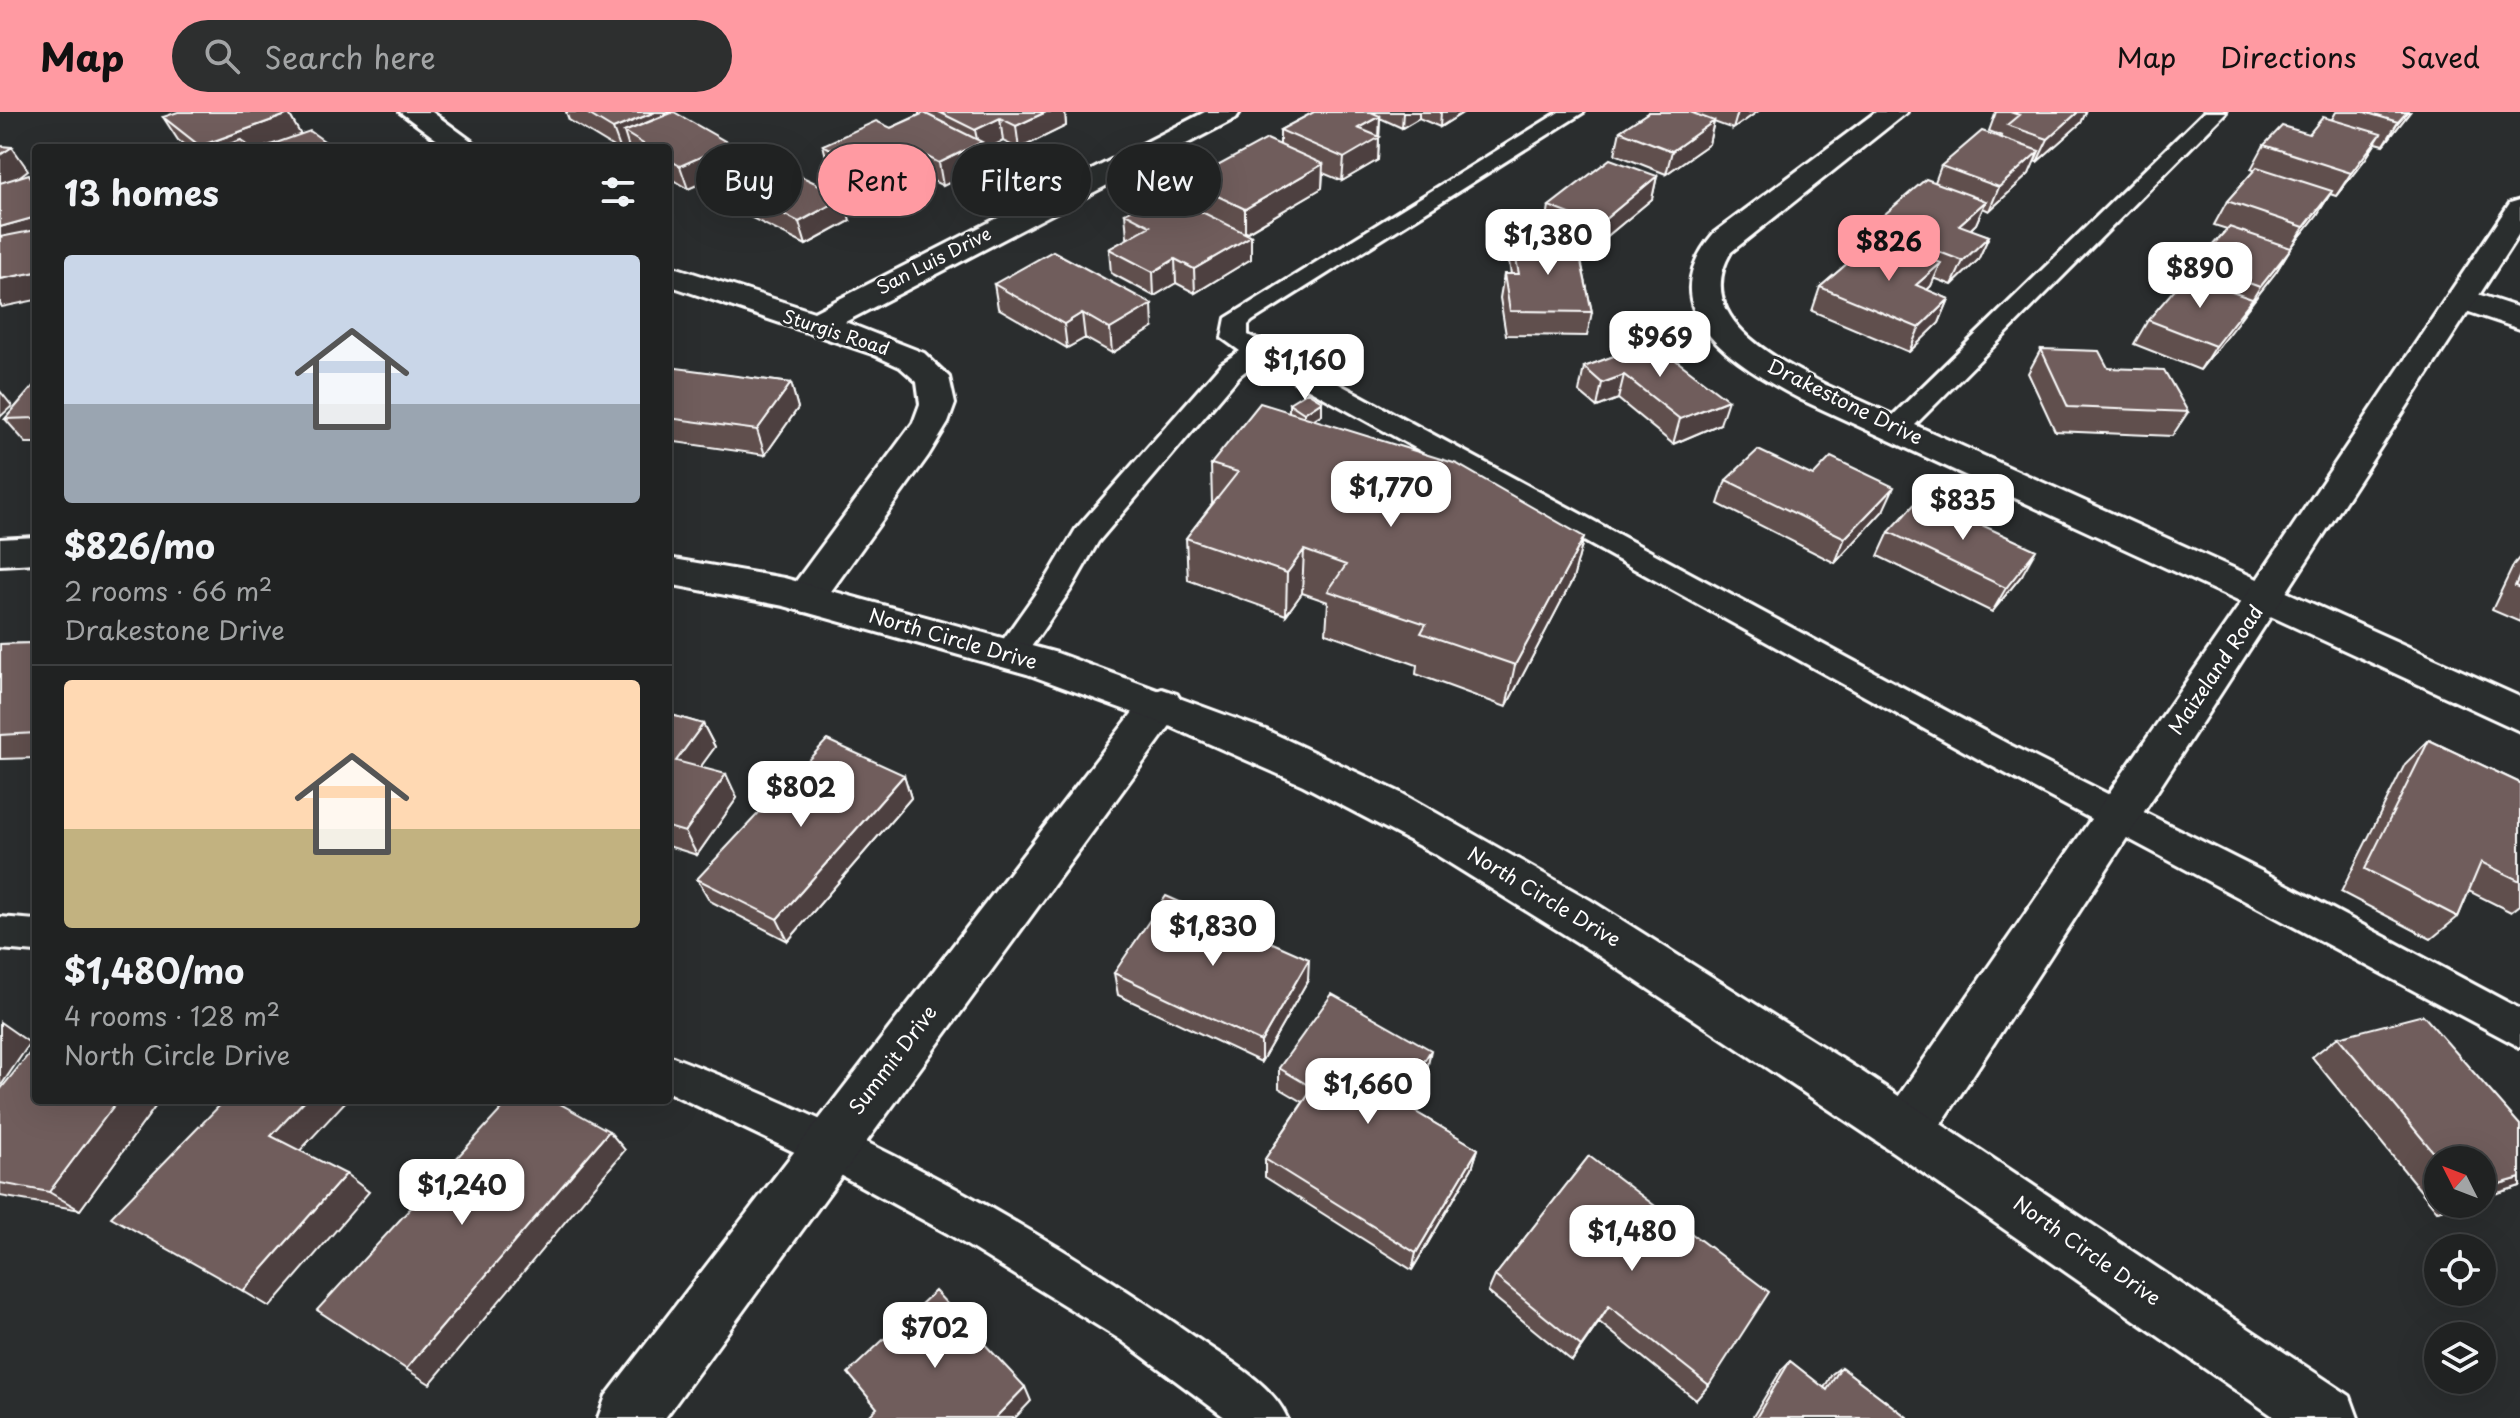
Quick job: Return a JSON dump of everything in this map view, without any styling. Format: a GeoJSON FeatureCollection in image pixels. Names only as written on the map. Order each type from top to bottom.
{"type":"FeatureCollection","features":[{"type":"Feature","properties":{"kind":"street"},"geometry":{"type":"LineString","coordinates":[[414,112],[461,144]]}},
{"type":"Feature","properties":{"kind":"street"},"geometry":{"type":"LineString","coordinates":[[1165,112],[1197,127]]}},
{"type":"Feature","properties":{"kind":"street","name":"San Luis Drive"},"geometry":{"type":"LineString","coordinates":[[814,325],[1226,112]]}},
{"type":"Feature","properties":{"kind":"street","name":"Drakestone Drive"},"geometry":{"type":"LineString","coordinates":[[1893,112],[1725,239],[1710,255],[1704,275],[1706,297],[1716,321],[1739,346],[1772,369],[1896,428],[2264,600],[2520,715]]}},
{"type":"Feature","properties":{"kind":"street","name":"Maizeland Road"},"geometry":{"type":"LineString","coordinates":[[1908,1128],[2264,600],[2520,209]]}},
{"type":"Feature","properties":{"kind":"street","name":"Sturgis Road"},"geometry":{"type":"LineString","coordinates":[[672,276],[712,294],[907,357],[929,373],[937,389],[936,412],[920,441],[805,598]]}},
{"type":"Feature","properties":{"kind":"street"},"geometry":{"type":"LineString","coordinates":[[2462,299],[2520,319]]}},
{"type":"Feature","properties":{"kind":"street"},"geometry":{"type":"LineString","coordinates":[[0,552],[32,550]]}},
{"type":"Feature","properties":{"kind":"street","name":"North Circle Drive"},"geometry":{"type":"LineString","coordinates":[[672,572],[805,598],[1011,652],[1162,705],[1347,787],[1448,839],[1583,919],[1908,1128],[2328,1418]]}},
{"type":"Feature","properties":{"kind":"street","name":"Summit Drive"},"geometry":{"type":"LineString","coordinates":[[628,1418],[828,1146],[1162,705]]}},
{"type":"Feature","properties":{"kind":"lane"},"geometry":{"type":"LineString","coordinates":[[1574,112],[1243,316],[1235,323],[1235,338],[2117,816],[2252,884],[2520,1029]]}},
{"type":"Feature","properties":{"kind":"lane"},"geometry":{"type":"LineString","coordinates":[[1896,428],[2216,112]]}},
{"type":"Feature","properties":{"kind":"lane"},"geometry":{"type":"LineString","coordinates":[[1011,652],[1060,582],[1086,536],[1230,370],[1256,351]]}},
{"type":"Feature","properties":{"kind":"lane"},"geometry":{"type":"LineString","coordinates":[[0,933],[32,936]]}},
{"type":"Feature","properties":{"kind":"lane"},"geometry":{"type":"LineString","coordinates":[[672,1075],[742,1103],[908,1186],[1090,1293],[1216,1378],[1263,1418]]}},
{"type":"Feature","properties":{"kind":"building"},"geometry":{"type":"Polygon","coordinates":[[[178,112],[289,114],[206,144],[197,144],[163,117],[178,112]]]}},
{"type":"Feature","properties":{"kind":"building"},"geometry":{"type":"Polygon","coordinates":[[[585,112],[655,112],[613,129],[585,112]]]}},
{"type":"Feature","properties":{"kind":"building"},"geometry":{"type":"Polygon","coordinates":[[[674,112],[730,144],[696,144],[696,159],[680,166],[672,161],[672,144],[644,144],[624,132],[674,112]]]}},
{"type":"Feature","properties":{"kind":"building"},"geometry":{"type":"Polygon","coordinates":[[[939,112],[1046,112],[1016,126],[1000,118],[975,130],[939,112]]]}},
{"type":"Feature","properties":{"kind":"building"},"geometry":{"type":"Polygon","coordinates":[[[1314,112],[1371,112],[1380,116],[1358,128],[1380,137],[1344,158],[1280,130],[1314,112]]]}},
{"type":"Feature","properties":{"kind":"building"},"geometry":{"type":"Polygon","coordinates":[[[1649,112],[1690,112],[1714,121],[1672,151],[1620,131],[1649,112]]]}},
{"type":"Feature","properties":{"kind":"building"},"geometry":{"type":"Polygon","coordinates":[[[2010,112],[2078,112],[2048,139],[2007,125],[2019,115],[2010,112]]]}},
{"type":"Feature","properties":{"kind":"building"},"geometry":{"type":"Polygon","coordinates":[[[2364,112],[2407,112],[2398,122],[2364,112]]]}},
{"type":"Feature","properties":{"kind":"building"},"geometry":{"type":"Polygon","coordinates":[[[924,113],[982,142],[952,144],[952,157],[939,163],[936,161],[936,144],[825,144],[876,121],[891,128],[924,113]]]}},
{"type":"Feature","properties":{"kind":"building"},"geometry":{"type":"Polygon","coordinates":[[[2323,117],[2381,134],[2351,173],[2264,145],[2282,126],[2309,134],[2323,117]]]}},
{"type":"Feature","properties":{"kind":"building"},"geometry":{"type":"Polygon","coordinates":[[[310,131],[328,144],[273,144],[310,131]]]}},
{"type":"Feature","properties":{"kind":"building"},"geometry":{"type":"Polygon","coordinates":[[[1982,131],[2039,151],[1999,187],[1941,166],[1982,131]]]}},
{"type":"Feature","properties":{"kind":"building"},"geometry":{"type":"Polygon","coordinates":[[[1267,139],[1323,164],[1245,209],[1221,198],[1221,164],[1267,139]]]}},
{"type":"Feature","properties":{"kind":"building"},"geometry":{"type":"Polygon","coordinates":[[[0,146],[12,147],[0,155],[0,146]]]}},
{"type":"Feature","properties":{"kind":"building"},"geometry":{"type":"Polygon","coordinates":[[[1610,159],[1657,176],[1598,225],[1549,206],[1610,159]]]}},
{"type":"Feature","properties":{"kind":"building"},"geometry":{"type":"Polygon","coordinates":[[[2257,167],[2332,191],[2304,227],[2227,201],[2257,167]]]}},
{"type":"Feature","properties":{"kind":"building"},"geometry":{"type":"Polygon","coordinates":[[[29,174],[32,180],[32,218],[0,227],[0,183],[29,174]]]}},
{"type":"Feature","properties":{"kind":"building"},"geometry":{"type":"Polygon","coordinates":[[[802,177],[818,184],[818,212],[799,222],[787,216],[802,216],[802,177]]]}},
{"type":"Feature","properties":{"kind":"building"},"geometry":{"type":"Polygon","coordinates":[[[1926,179],[1986,201],[1959,225],[1989,236],[1963,261],[1871,226],[1926,179]]]}},
{"type":"Feature","properties":{"kind":"building"},"geometry":{"type":"Polygon","coordinates":[[[1131,216],[1210,216],[1251,236],[1194,269],[1175,259],[1153,272],[1109,249],[1150,226],[1131,216]]]}},
{"type":"Feature","properties":{"kind":"building"},"geometry":{"type":"Polygon","coordinates":[[[2229,227],[2291,248],[2260,287],[2196,264],[2229,227]]]}},
{"type":"Feature","properties":{"kind":"building"},"geometry":{"type":"Polygon","coordinates":[[[32,231],[32,273],[0,279],[0,237],[32,231]]]}},
{"type":"Feature","properties":{"kind":"building"},"geometry":{"type":"Polygon","coordinates":[[[1877,238],[1941,263],[1916,285],[1949,299],[1919,328],[1820,287],[1877,238]]]}},
{"type":"Feature","properties":{"kind":"building"},"geometry":{"type":"Polygon","coordinates":[[[1512,239],[1576,239],[1592,312],[1510,311],[1504,274],[1519,274],[1512,239]]]}},
{"type":"Feature","properties":{"kind":"building"},"geometry":{"type":"Polygon","coordinates":[[[1053,251],[1152,304],[1110,329],[1082,313],[1064,324],[994,284],[1053,251]]]}},
{"type":"Feature","properties":{"kind":"building"},"geometry":{"type":"Polygon","coordinates":[[[2186,276],[2252,299],[2215,346],[2148,320],[2186,276]]]}},
{"type":"Feature","properties":{"kind":"building"},"geometry":{"type":"Polygon","coordinates":[[[1652,342],[1728,400],[1680,419],[1624,375],[1602,383],[1584,367],[1652,342]]]}},
{"type":"Feature","properties":{"kind":"building"},"geometry":{"type":"Polygon","coordinates":[[[2041,349],[2099,351],[2108,368],[2164,370],[2188,412],[2068,407],[2041,349]]]}},
{"type":"Feature","properties":{"kind":"building"},"geometry":{"type":"Polygon","coordinates":[[[672,367],[791,383],[757,430],[672,419],[672,367]]]}},
{"type":"Feature","properties":{"kind":"building"},"geometry":{"type":"Polygon","coordinates":[[[32,388],[32,418],[5,419],[32,388]]]}},
{"type":"Feature","properties":{"kind":"building"},"geometry":{"type":"Polygon","coordinates":[[[1307,392],[1322,401],[1304,413],[1289,403],[1307,392]]]}},
{"type":"Feature","properties":{"kind":"building"},"geometry":{"type":"Polygon","coordinates":[[[1260,403],[1457,464],[1584,537],[1515,665],[1421,633],[1426,624],[1328,591],[1346,565],[1304,550],[1287,573],[1186,538],[1238,472],[1211,464],[1260,403]]]}},
{"type":"Feature","properties":{"kind":"building"},"geometry":{"type":"Polygon","coordinates":[[[1758,450],[1813,476],[1831,457],[1894,487],[1845,538],[1726,480],[1758,450]]]}},
{"type":"Feature","properties":{"kind":"building"},"geometry":{"type":"Polygon","coordinates":[[[1921,497],[2036,550],[2006,588],[1889,532],[1921,497]]]}},
{"type":"Feature","properties":{"kind":"building"},"geometry":{"type":"Polygon","coordinates":[[[32,643],[32,733],[0,735],[0,644],[32,643]]]}},
{"type":"Feature","properties":{"kind":"building"},"geometry":{"type":"Polygon","coordinates":[[[672,715],[703,724],[676,761],[726,774],[685,832],[672,828],[672,715]]]}},
{"type":"Feature","properties":{"kind":"building"},"geometry":{"type":"Polygon","coordinates":[[[827,740],[904,775],[777,919],[697,879],[827,740]]]}},
{"type":"Feature","properties":{"kind":"building"},"geometry":{"type":"Polygon","coordinates":[[[2429,740],[2520,783],[2520,881],[2481,862],[2458,917],[2365,869],[2429,740]]]}},
{"type":"Feature","properties":{"kind":"building"},"geometry":{"type":"Polygon","coordinates":[[[1166,896],[1309,959],[1261,1042],[1114,973],[1166,896]]]}},
{"type":"Feature","properties":{"kind":"building"},"geometry":{"type":"Polygon","coordinates":[[[1332,994],[1431,1050],[1407,1089],[1418,1095],[1409,1108],[1478,1149],[1416,1253],[1265,1159],[1313,1088],[1279,1068],[1332,994]]]}},
{"type":"Feature","properties":{"kind":"building"},"geometry":{"type":"Polygon","coordinates":[[[2423,1015],[2520,1125],[2520,1178],[2496,1185],[2496,1146],[2428,1146],[2338,1037],[2423,1015]]]}},
{"type":"Feature","properties":{"kind":"building"},"geometry":{"type":"Polygon","coordinates":[[[32,1050],[32,1104],[115,1104],[49,1192],[0,1183],[0,1090],[32,1050]]]}},
{"type":"Feature","properties":{"kind":"building"},"geometry":{"type":"Polygon","coordinates":[[[221,1104],[301,1104],[271,1136],[346,1174],[243,1291],[111,1217],[221,1104]]]}},
{"type":"Feature","properties":{"kind":"building"},"geometry":{"type":"Polygon","coordinates":[[[506,1104],[560,1104],[609,1131],[406,1369],[317,1310],[506,1104]]]}},
{"type":"Feature","properties":{"kind":"building"},"geometry":{"type":"Polygon","coordinates":[[[1589,1156],[1769,1292],[1709,1385],[1609,1306],[1581,1346],[1495,1276],[1589,1156]]]}},
{"type":"Feature","properties":{"kind":"building"},"geometry":{"type":"Polygon","coordinates":[[[935,1291],[1025,1387],[995,1418],[867,1418],[877,1408],[848,1373],[935,1291]]]}},
{"type":"Feature","properties":{"kind":"building"},"geometry":{"type":"Polygon","coordinates":[[[1790,1361],[1827,1390],[1841,1367],[1908,1418],[1756,1418],[1790,1361]]]}}]}
